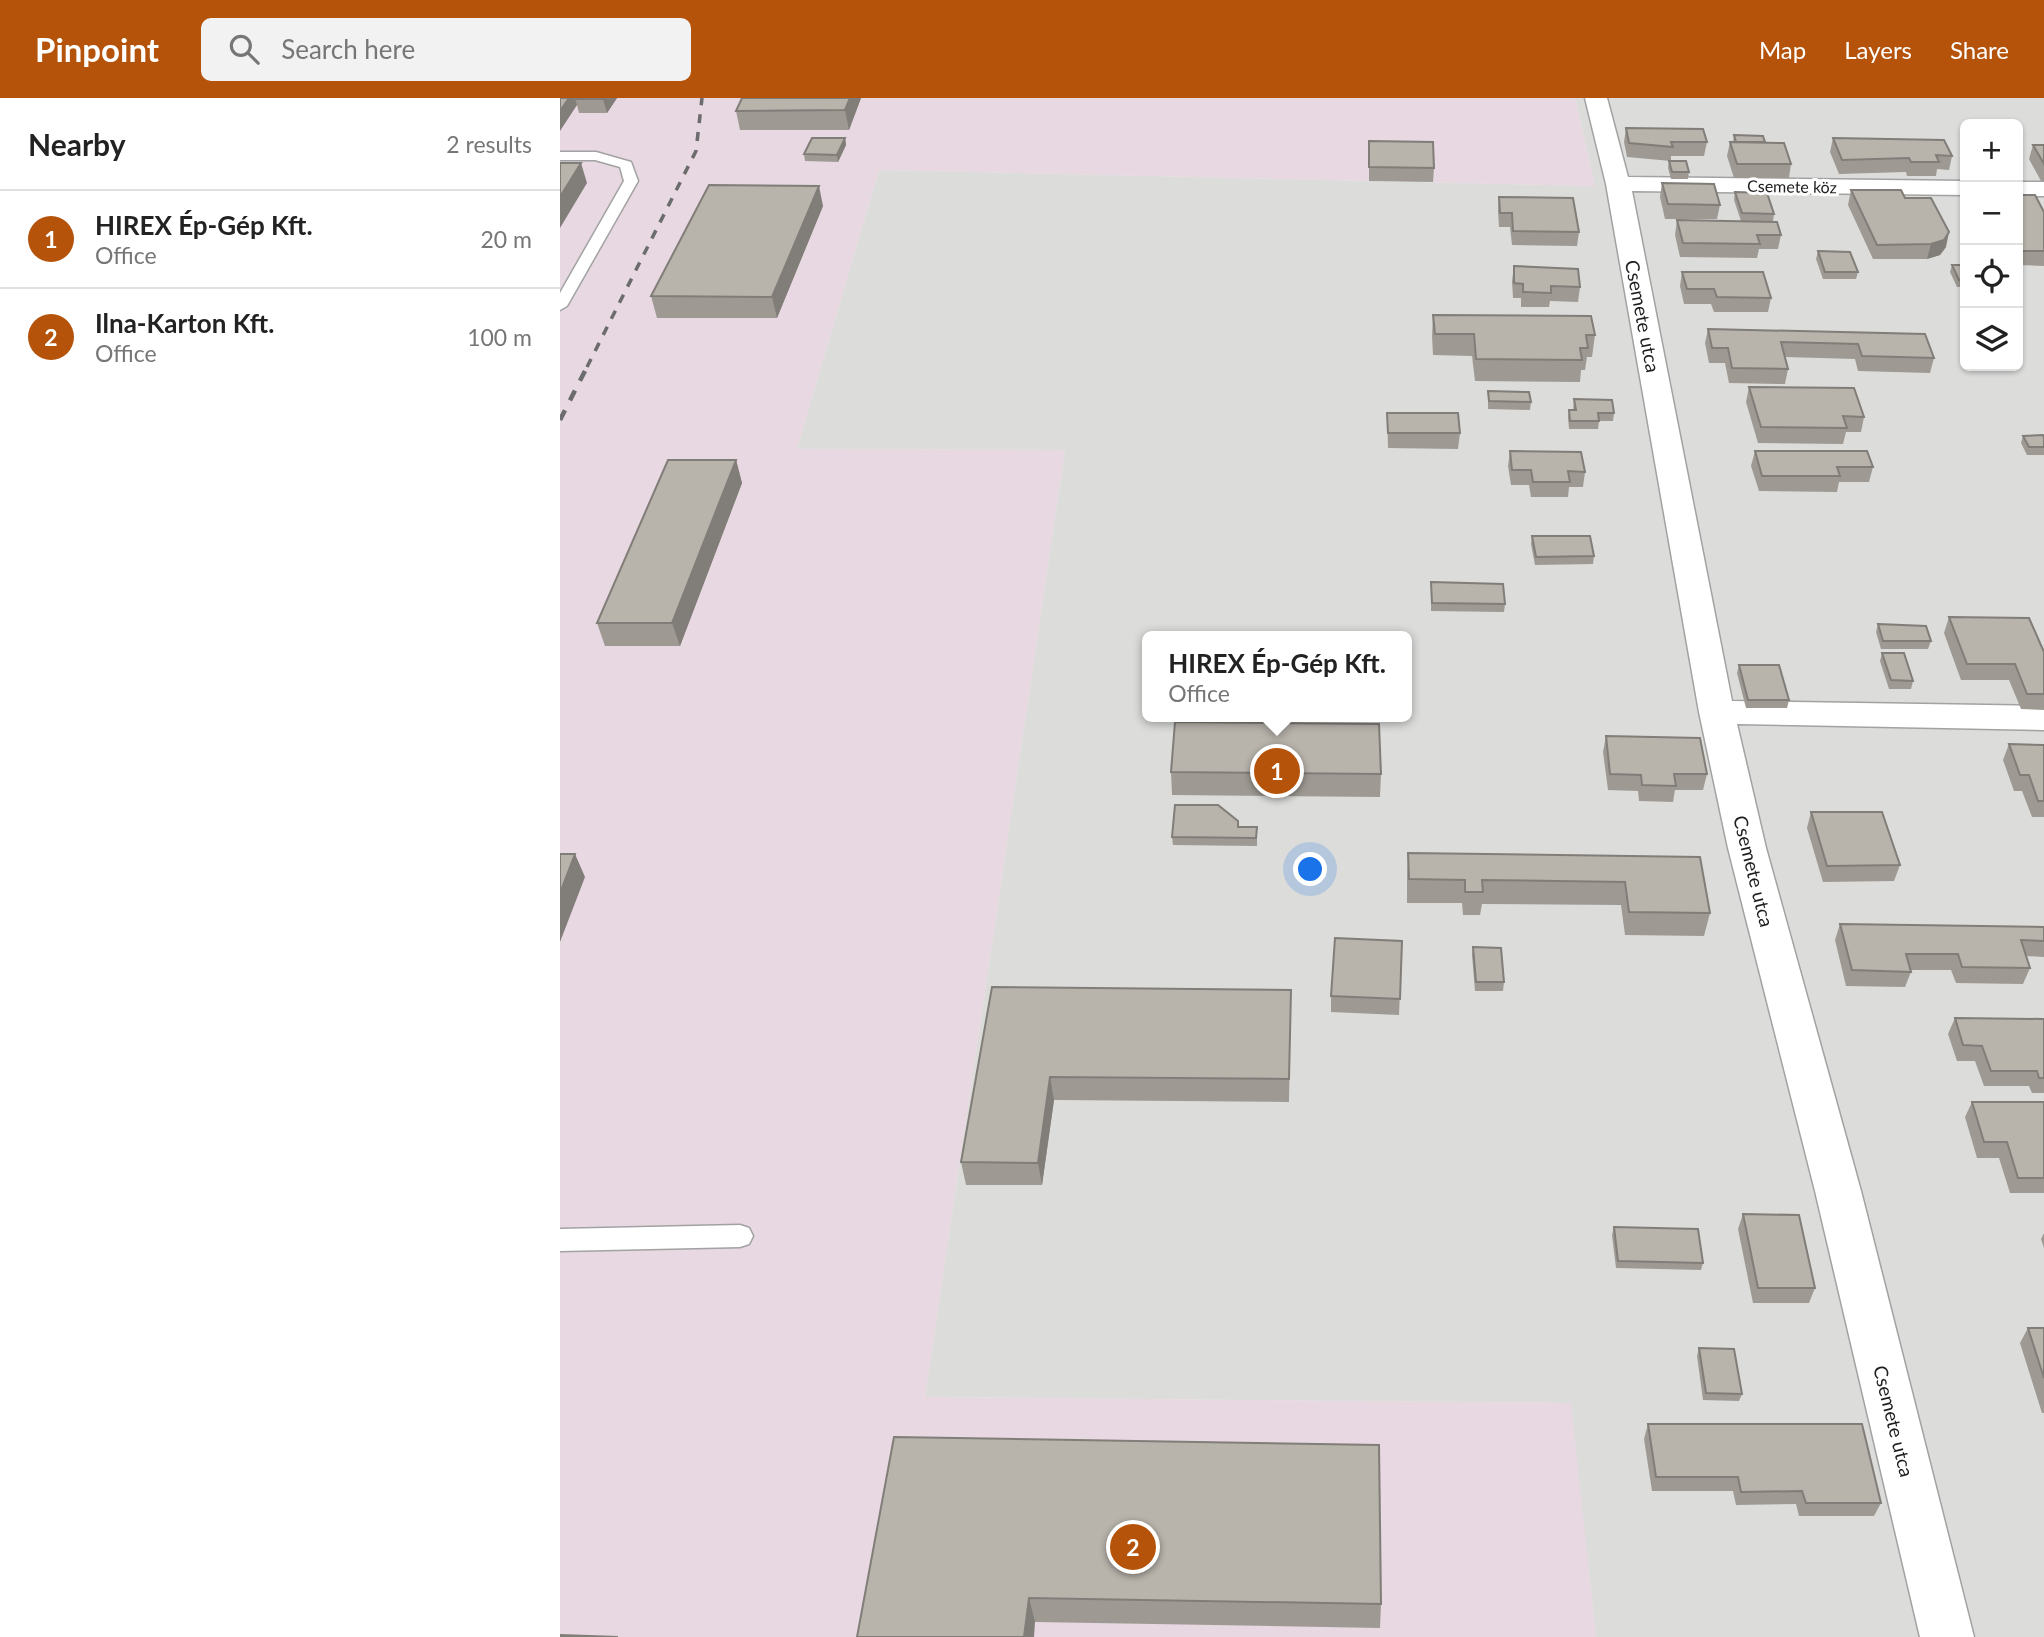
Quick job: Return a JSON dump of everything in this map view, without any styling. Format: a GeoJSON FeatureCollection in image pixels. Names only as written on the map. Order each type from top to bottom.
{"type":"FeatureCollection","features":[{"type":"Feature","properties":{"kind":"street","name":"Csemete utca"},"geometry":{"type":"LineString","coordinates":[[1597,98],[1618,184],[1717,712],[1747,848],[1838,1191],[1947,1637]]}},
{"type":"Feature","properties":{"kind":"street","name":"Csemete köz"},"geometry":{"type":"LineString","coordinates":[[1618,184],[1960,188]]}},
{"type":"Feature","properties":{"kind":"street"},"geometry":{"type":"LineString","coordinates":[[2023,188],[2044,189]]}},
{"type":"Feature","properties":{"kind":"street"},"geometry":{"type":"LineString","coordinates":[[1717,712],[2044,718]]}},
{"type":"Feature","properties":{"kind":"lane"},"geometry":{"type":"LineString","coordinates":[[560,156],[596,156],[626,165],[631,181],[560,306]]}},
{"type":"Feature","properties":{"kind":"lane"},"geometry":{"type":"LineString","coordinates":[[560,1240],[740,1236]]}},
{"type":"Feature","properties":{"kind":"shaded area"},"geometry":{"type":"Polygon","coordinates":[[[560,98],[1575,98],[1595,186],[879,170],[797,449],[1065,450],[925,1397],[1571,1403],[1596,1637],[560,1637],[560,98]]]}},
{"type":"Feature","properties":{"kind":"shaded area"},"geometry":{"type":"Polygon","coordinates":[[[1575,98],[2044,98],[2044,1637],[1596,1637],[1570,1403],[925,1397],[1065,450],[797,449],[879,170],[1595,186],[1575,98]]]}},
{"type":"Feature","properties":{"kind":"building"},"geometry":{"type":"Polygon","coordinates":[[[560,98],[569,98],[560,111],[560,98]]]}},
{"type":"Feature","properties":{"kind":"building"},"geometry":{"type":"Polygon","coordinates":[[[742,98],[850,98],[845,110],[736,111],[742,98]]]}},
{"type":"Feature","properties":{"kind":"building"},"geometry":{"type":"Polygon","coordinates":[[[1626,128],[1703,129],[1707,142],[1671,142],[1673,147],[1629,143],[1626,128]]]}},
{"type":"Feature","properties":{"kind":"building"},"geometry":{"type":"Polygon","coordinates":[[[1734,135],[1763,136],[1765,142],[1736,142],[1734,135]]]}},
{"type":"Feature","properties":{"kind":"building"},"geometry":{"type":"Polygon","coordinates":[[[812,138],[845,138],[837,155],[804,154],[812,138]]]}},
{"type":"Feature","properties":{"kind":"building"},"geometry":{"type":"Polygon","coordinates":[[[1833,138],[1944,140],[1952,156],[1936,155],[1939,162],[1911,162],[1909,158],[1842,160],[1833,138]]]}},
{"type":"Feature","properties":{"kind":"building"},"geometry":{"type":"Polygon","coordinates":[[[1369,141],[1433,142],[1434,168],[1369,167],[1369,141]]]}},
{"type":"Feature","properties":{"kind":"building"},"geometry":{"type":"Polygon","coordinates":[[[1730,142],[1784,143],[1791,164],[1737,164],[1730,142]]]}},
{"type":"Feature","properties":{"kind":"building"},"geometry":{"type":"Polygon","coordinates":[[[2033,145],[2044,145],[2044,164],[2033,145]]]}},
{"type":"Feature","properties":{"kind":"building"},"geometry":{"type":"Polygon","coordinates":[[[1669,161],[1686,161],[1689,172],[1672,172],[1669,161]]]}},
{"type":"Feature","properties":{"kind":"building"},"geometry":{"type":"Polygon","coordinates":[[[560,163],[581,163],[560,197],[560,163]]]}},
{"type":"Feature","properties":{"kind":"building"},"geometry":{"type":"Polygon","coordinates":[[[1662,183],[1714,184],[1720,205],[1668,204],[1662,183]]]}},
{"type":"Feature","properties":{"kind":"building"},"geometry":{"type":"Polygon","coordinates":[[[709,185],[819,186],[772,297],[651,296],[709,185]]]}},
{"type":"Feature","properties":{"kind":"building"},"geometry":{"type":"Polygon","coordinates":[[[1851,190],[1901,190],[1905,198],[1931,198],[1949,232],[1944,240],[1931,244],[1877,245],[1851,190]]]}},
{"type":"Feature","properties":{"kind":"building"},"geometry":{"type":"Polygon","coordinates":[[[1735,192],[1767,193],[1774,214],[1742,213],[1735,192]]]}},
{"type":"Feature","properties":{"kind":"building"},"geometry":{"type":"Polygon","coordinates":[[[2023,195],[2035,195],[2044,212],[2044,251],[2023,251],[2023,195]]]}},
{"type":"Feature","properties":{"kind":"building"},"geometry":{"type":"Polygon","coordinates":[[[1499,197],[1573,198],[1579,232],[1513,231],[1512,213],[1500,213],[1499,197]]]}},
{"type":"Feature","properties":{"kind":"building"},"geometry":{"type":"Polygon","coordinates":[[[1677,220],[1777,222],[1781,235],[1757,235],[1760,244],[1683,243],[1677,220]]]}},
{"type":"Feature","properties":{"kind":"building"},"geometry":{"type":"Polygon","coordinates":[[[1818,251],[1850,252],[1858,272],[1825,272],[1818,251]]]}},
{"type":"Feature","properties":{"kind":"building"},"geometry":{"type":"Polygon","coordinates":[[[1952,265],[1960,265],[1959,280],[1952,265]]]}},
{"type":"Feature","properties":{"kind":"building"},"geometry":{"type":"Polygon","coordinates":[[[1514,266],[1578,269],[1580,287],[1551,286],[1551,293],[1523,292],[1523,284],[1514,283],[1514,266]]]}},
{"type":"Feature","properties":{"kind":"building"},"geometry":{"type":"Polygon","coordinates":[[[1682,272],[1763,272],[1771,298],[1717,297],[1714,289],[1687,289],[1682,272]]]}},
{"type":"Feature","properties":{"kind":"building"},"geometry":{"type":"Polygon","coordinates":[[[1433,315],[1591,316],[1595,335],[1586,335],[1588,348],[1580,348],[1582,360],[1476,359],[1474,334],[1435,334],[1433,315]]]}},
{"type":"Feature","properties":{"kind":"building"},"geometry":{"type":"Polygon","coordinates":[[[1708,329],[1925,334],[1934,358],[1862,356],[1858,344],[1781,342],[1788,369],[1732,368],[1728,348],[1712,348],[1708,329]]]}},
{"type":"Feature","properties":{"kind":"building"},"geometry":{"type":"Polygon","coordinates":[[[1749,387],[1854,388],[1864,417],[1843,416],[1847,428],[1761,427],[1749,387]]]}},
{"type":"Feature","properties":{"kind":"building"},"geometry":{"type":"Polygon","coordinates":[[[1488,391],[1529,392],[1531,402],[1489,401],[1488,391]]]}},
{"type":"Feature","properties":{"kind":"building"},"geometry":{"type":"Polygon","coordinates":[[[1574,399],[1612,400],[1614,413],[1598,413],[1599,421],[1570,421],[1569,410],[1576,410],[1574,399]]]}},
{"type":"Feature","properties":{"kind":"building"},"geometry":{"type":"Polygon","coordinates":[[[1387,413],[1458,413],[1460,433],[1388,433],[1387,413]]]}},
{"type":"Feature","properties":{"kind":"building"},"geometry":{"type":"Polygon","coordinates":[[[2043,435],[2044,447],[2029,447],[2023,436],[2043,435]]]}},
{"type":"Feature","properties":{"kind":"building"},"geometry":{"type":"Polygon","coordinates":[[[1510,451],[1581,452],[1585,472],[1568,471],[1570,482],[1533,482],[1531,470],[1512,470],[1510,451]]]}},
{"type":"Feature","properties":{"kind":"building"},"geometry":{"type":"Polygon","coordinates":[[[1755,451],[1867,451],[1873,467],[1837,467],[1840,476],[1762,476],[1755,451]]]}},
{"type":"Feature","properties":{"kind":"building"},"geometry":{"type":"Polygon","coordinates":[[[668,460],[736,460],[672,623],[597,623],[668,460]]]}},
{"type":"Feature","properties":{"kind":"building"},"geometry":{"type":"Polygon","coordinates":[[[1532,536],[1590,536],[1594,556],[1536,557],[1532,536]]]}},
{"type":"Feature","properties":{"kind":"building"},"geometry":{"type":"Polygon","coordinates":[[[1431,582],[1503,584],[1505,604],[1432,603],[1431,582]]]}},
{"type":"Feature","properties":{"kind":"building"},"geometry":{"type":"Polygon","coordinates":[[[1949,617],[2029,618],[2044,652],[2044,694],[2027,694],[2015,664],[1967,664],[1949,617]]]}},
{"type":"Feature","properties":{"kind":"building"},"geometry":{"type":"Polygon","coordinates":[[[1878,624],[1926,626],[1931,641],[1883,641],[1878,624]]]}},
{"type":"Feature","properties":{"kind":"building"},"geometry":{"type":"Polygon","coordinates":[[[1882,653],[1904,653],[1913,681],[1891,680],[1882,653]]]}},
{"type":"Feature","properties":{"kind":"building"},"geometry":{"type":"Polygon","coordinates":[[[1739,665],[1779,665],[1789,700],[1748,700],[1739,665]]]}},
{"type":"Feature","properties":{"kind":"building"},"geometry":{"type":"Polygon","coordinates":[[[1175,722],[1379,724],[1381,774],[1171,772],[1175,722]]]}},
{"type":"Feature","properties":{"kind":"building"},"geometry":{"type":"Polygon","coordinates":[[[1606,736],[1700,738],[1707,774],[1674,774],[1676,786],[1642,785],[1641,775],[1610,774],[1606,736]]]}},
{"type":"Feature","properties":{"kind":"building"},"geometry":{"type":"Polygon","coordinates":[[[2009,744],[2044,745],[2044,801],[2038,801],[2029,775],[2020,775],[2009,744]]]}},
{"type":"Feature","properties":{"kind":"building"},"geometry":{"type":"Polygon","coordinates":[[[1175,805],[1218,805],[1238,821],[1238,827],[1257,827],[1256,838],[1172,837],[1175,805]]]}},
{"type":"Feature","properties":{"kind":"building"},"geometry":{"type":"Polygon","coordinates":[[[1811,812],[1882,812],[1900,865],[1827,866],[1811,812]]]}},
{"type":"Feature","properties":{"kind":"building"},"geometry":{"type":"Polygon","coordinates":[[[1408,853],[1700,857],[1710,913],[1629,912],[1625,882],[1482,880],[1483,892],[1465,892],[1465,880],[1409,879],[1408,853]]]}},
{"type":"Feature","properties":{"kind":"building"},"geometry":{"type":"Polygon","coordinates":[[[560,854],[575,854],[560,893],[560,854]]]}},
{"type":"Feature","properties":{"kind":"building"},"geometry":{"type":"Polygon","coordinates":[[[1840,924],[2044,927],[2044,941],[2021,940],[2030,968],[1962,967],[1958,954],[1906,954],[1911,972],[1852,970],[1840,924]]]}},
{"type":"Feature","properties":{"kind":"building"},"geometry":{"type":"Polygon","coordinates":[[[1335,938],[1402,941],[1400,999],[1331,996],[1335,938]]]}},
{"type":"Feature","properties":{"kind":"building"},"geometry":{"type":"Polygon","coordinates":[[[1473,947],[1501,948],[1504,982],[1476,982],[1473,947]]]}},
{"type":"Feature","properties":{"kind":"building"},"geometry":{"type":"Polygon","coordinates":[[[992,987],[1291,990],[1289,1079],[1050,1077],[1038,1163],[961,1162],[992,987]]]}},
{"type":"Feature","properties":{"kind":"building"},"geometry":{"type":"Polygon","coordinates":[[[1955,1018],[2044,1019],[2044,1078],[2039,1078],[2037,1071],[1991,1071],[1982,1046],[1963,1045],[1955,1018]]]}},
{"type":"Feature","properties":{"kind":"building"},"geometry":{"type":"Polygon","coordinates":[[[1972,1102],[2044,1102],[2044,1178],[2018,1178],[2007,1142],[1984,1142],[1972,1102]]]}},
{"type":"Feature","properties":{"kind":"building"},"geometry":{"type":"Polygon","coordinates":[[[1743,1214],[1799,1215],[1815,1288],[1758,1288],[1743,1214]]]}},
{"type":"Feature","properties":{"kind":"building"},"geometry":{"type":"Polygon","coordinates":[[[1614,1227],[1698,1229],[1703,1263],[1618,1261],[1614,1227]]]}},
{"type":"Feature","properties":{"kind":"building"},"geometry":{"type":"Polygon","coordinates":[[[2028,1328],[2044,1328],[2044,1378],[2028,1328]]]}},
{"type":"Feature","properties":{"kind":"building"},"geometry":{"type":"Polygon","coordinates":[[[1699,1348],[1734,1349],[1742,1394],[1706,1393],[1699,1348]]]}},
{"type":"Feature","properties":{"kind":"building"},"geometry":{"type":"Polygon","coordinates":[[[1648,1424],[1862,1424],[1881,1503],[1806,1503],[1802,1491],[1741,1492],[1738,1477],[1656,1477],[1648,1424]]]}},
{"type":"Feature","properties":{"kind":"building"},"geometry":{"type":"Polygon","coordinates":[[[894,1437],[1379,1445],[1381,1604],[1029,1598],[1024,1637],[857,1637],[894,1437]]]}},
{"type":"Feature","properties":{"kind":"building"},"geometry":{"type":"Polygon","coordinates":[[[560,1635],[618,1637],[560,1637],[560,1635]]]}},
{"type":"Feature","properties":{"kind":"railway"},"geometry":{"type":"LineString","coordinates":[[587,367],[696,151],[702,98]]}},
{"type":"Feature","properties":{"kind":"railway"},"geometry":{"type":"LineString","coordinates":[[560,420],[588,365]]}},
{"type":"Feature","properties":{"kind":"place","name":"HIREX Ép-Gép Kft."},"geometry":{"type":"Point","coordinates":[1277,771]}},
{"type":"Feature","properties":{"kind":"place","name":"Ilna-Karton Kft."},"geometry":{"type":"Point","coordinates":[1133,1547]}}]}
